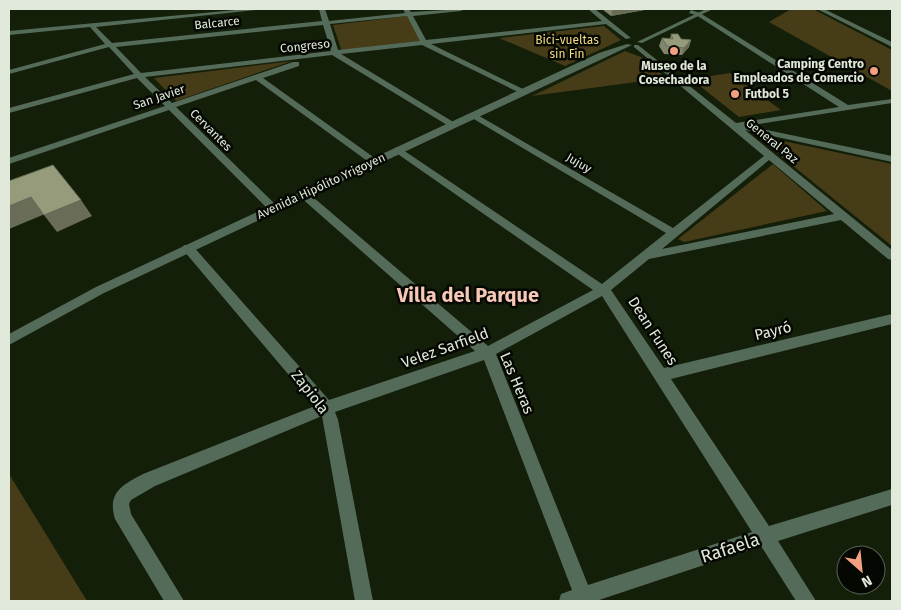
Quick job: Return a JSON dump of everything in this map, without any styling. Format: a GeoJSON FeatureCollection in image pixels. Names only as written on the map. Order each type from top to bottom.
{"type":"FeatureCollection","features":[{"type":"Feature","properties":{"kind":"street"},"geometry":{"type":"LineString","coordinates":[[9,33],[263,9]]}},
{"type":"Feature","properties":{"kind":"street"},"geometry":{"type":"LineString","coordinates":[[322,9],[335,54],[452,125]]}},
{"type":"Feature","properties":{"kind":"street","name":"Balcarce"},"geometry":{"type":"LineString","coordinates":[[9,72],[110,45],[326,23],[408,12],[461,9]]}},
{"type":"Feature","properties":{"kind":"street","name":"General Paz"},"geometry":{"type":"LineString","coordinates":[[591,9],[892,256]]}},
{"type":"Feature","properties":{"kind":"street","name":"Avenida Hipólito Yrigoyen"},"geometry":{"type":"LineString","coordinates":[[9,340],[100,290],[188,248],[602,55],[696,12],[710,9]]}},
{"type":"Feature","properties":{"kind":"street"},"geometry":{"type":"LineString","coordinates":[[820,9],[830,11],[892,45]]}},
{"type":"Feature","properties":{"kind":"street"},"geometry":{"type":"LineString","coordinates":[[408,12],[425,44],[522,92]]}},
{"type":"Feature","properties":{"kind":"street"},"geometry":{"type":"LineString","coordinates":[[696,12],[847,108]]}},
{"type":"Feature","properties":{"kind":"street","name":"Congreso"},"geometry":{"type":"LineString","coordinates":[[9,112],[138,75],[608,22]]}},
{"type":"Feature","properties":{"kind":"street","name":"Cervantes"},"geometry":{"type":"LineString","coordinates":[[91,25],[138,75],[273,208]]}},
{"type":"Feature","properties":{"kind":"street","name":"San Javier"},"geometry":{"type":"LineString","coordinates":[[9,161],[317,56]]}},
{"type":"Feature","properties":{"kind":"street"},"geometry":{"type":"LineString","coordinates":[[258,77],[373,161]]}},
{"type":"Feature","properties":{"kind":"street"},"geometry":{"type":"LineString","coordinates":[[734,125],[892,101]]}},
{"type":"Feature","properties":{"kind":"street","name":"Jujuy"},"geometry":{"type":"LineString","coordinates":[[471,115],[674,233]]}},
{"type":"Feature","properties":{"kind":"street"},"geometry":{"type":"LineString","coordinates":[[734,125],[892,159]]}},
{"type":"Feature","properties":{"kind":"street","name":"Dean Funes"},"geometry":{"type":"LineString","coordinates":[[397,150],[603,290],[613,301],[662,375],[807,601]]}},
{"type":"Feature","properties":{"kind":"street","name":"Velez Sarfield"},"geometry":{"type":"LineString","coordinates":[[175,601],[124,519],[119,508],[123,496],[149,480],[326,408],[486,352],[603,290],[770,155]]}},
{"type":"Feature","properties":{"kind":"street","name":"Las Heras"},"geometry":{"type":"LineString","coordinates":[[303,194],[486,352],[493,362],[575,599]]}},
{"type":"Feature","properties":{"kind":"street"},"geometry":{"type":"LineString","coordinates":[[648,255],[844,216]]}},
{"type":"Feature","properties":{"kind":"street","name":"Zapiola"},"geometry":{"type":"LineString","coordinates":[[188,248],[326,408],[331,420],[364,601]]}},
{"type":"Feature","properties":{"kind":"street","name":"Payró"},"geometry":{"type":"LineString","coordinates":[[662,375],[892,319]]}},
{"type":"Feature","properties":{"kind":"street","name":"Avenida Hipólito Yrigoyen"},"geometry":{"type":"LineString","coordinates":[[9,333],[41,321]]}},
{"type":"Feature","properties":{"kind":"street","name":"Rafaela"},"geometry":{"type":"LineString","coordinates":[[575,599],[892,497]]}},
{"type":"Feature","properties":{"kind":"green space","name":"Camping Centro Empleados de Comercio"},"geometry":{"type":"Polygon","coordinates":[[[791,9],[813,9],[892,50],[892,91],[769,22],[791,9]]]}},
{"type":"Feature","properties":{"kind":"green space"},"geometry":{"type":"Polygon","coordinates":[[[407,16],[422,42],[342,52],[333,25],[407,16]]]}},
{"type":"Feature","properties":{"kind":"green space","name":"Bici-vueltas sin Fin"},"geometry":{"type":"Polygon","coordinates":[[[604,26],[621,40],[565,66],[499,38],[604,26]]]}},
{"type":"Feature","properties":{"kind":"green space"},"geometry":{"type":"Polygon","coordinates":[[[625,51],[641,57],[666,78],[532,96],[625,51]]]}},
{"type":"Feature","properties":{"kind":"green space"},"geometry":{"type":"Polygon","coordinates":[[[292,61],[176,101],[154,78],[292,61]]]}},
{"type":"Feature","properties":{"kind":"green space","name":"Futbol 5"},"geometry":{"type":"Polygon","coordinates":[[[730,73],[781,110],[739,117],[691,79],[730,73]]]}},
{"type":"Feature","properties":{"kind":"green space"},"geometry":{"type":"Polygon","coordinates":[[[755,135],[892,164],[892,246],[755,135]]]}},
{"type":"Feature","properties":{"kind":"green space"},"geometry":{"type":"Polygon","coordinates":[[[773,164],[827,211],[684,242],[678,239],[773,164]]]}},
{"type":"Feature","properties":{"kind":"green space"},"geometry":{"type":"Polygon","coordinates":[[[9,474],[87,601],[9,601],[9,474]]]}},
{"type":"Feature","properties":{"kind":"building"},"geometry":{"type":"Polygon","coordinates":[[[671,34],[678,34],[681,39],[691,40],[684,48],[667,46],[662,38],[673,39],[671,34]]]}},
{"type":"Feature","properties":{"kind":"building"},"geometry":{"type":"Polygon","coordinates":[[[53,165],[81,200],[44,215],[31,197],[9,206],[9,181],[53,165]]]}},
{"type":"Feature","properties":{"kind":"place","name":"Museo de la Cosechadora"},"geometry":{"type":"Point","coordinates":[674,51]}},
{"type":"Feature","properties":{"kind":"place","name":"Camping Centro Empleados de Comercio"},"geometry":{"type":"Point","coordinates":[874,71]}},
{"type":"Feature","properties":{"kind":"place","name":"Futbol 5"},"geometry":{"type":"Point","coordinates":[735,94]}},
{"type":"Feature","properties":{"kind":"district","name":"Villa del Parque"},"geometry":{"type":"Point","coordinates":[468,295]}}]}
